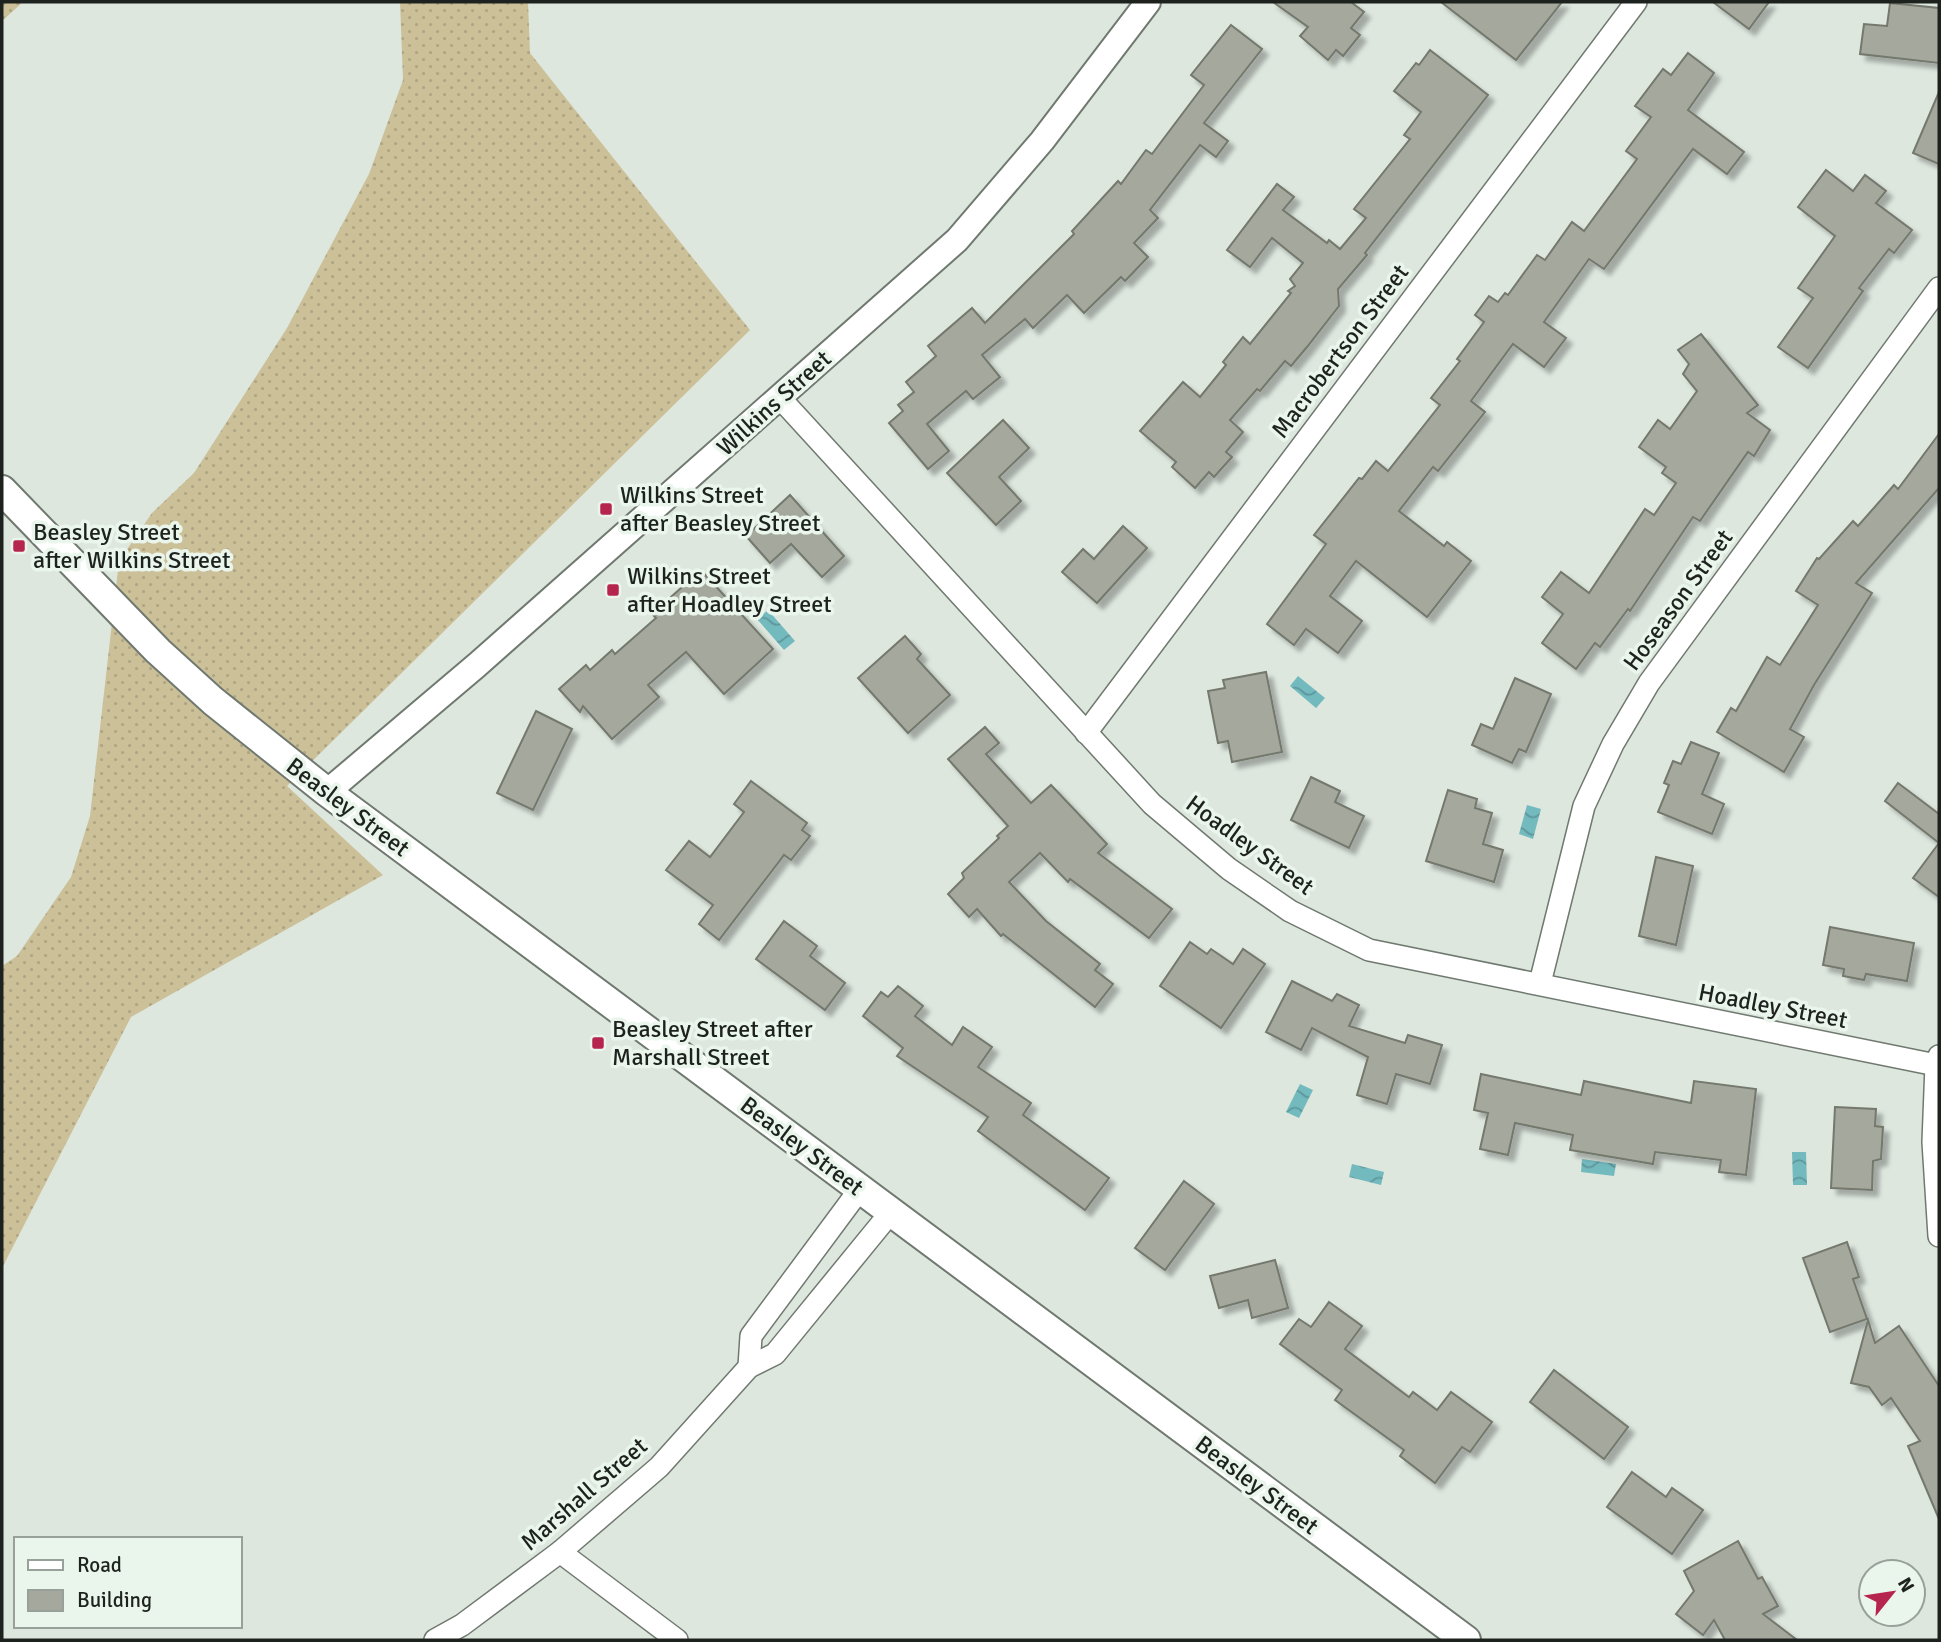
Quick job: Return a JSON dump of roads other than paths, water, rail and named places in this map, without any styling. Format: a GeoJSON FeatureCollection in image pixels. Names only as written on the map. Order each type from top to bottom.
{"type":"FeatureCollection","features":[{"type":"Feature","properties":{"kind":"main road","name":"Beasley Street"},"geometry":{"type":"LineString","coordinates":[[2,490],[158,651],[213,701],[327,792],[1466,1640]]}},
{"type":"Feature","properties":{"kind":"street","name":"Wilkins Street"},"geometry":{"type":"LineString","coordinates":[[327,792],[488,656],[957,240],[1042,141],[1148,2]]}},
{"type":"Feature","properties":{"kind":"street","name":"Macrobertson Street"},"geometry":{"type":"LineString","coordinates":[[1086,733],[1636,2]]}},
{"type":"Feature","properties":{"kind":"street","name":"Hoseason Street"},"geometry":{"type":"LineString","coordinates":[[1540,983],[1584,806],[1613,744],[1650,682],[1939,288]]}},
{"type":"Feature","properties":{"kind":"street","name":"Hoadley Street"},"geometry":{"type":"LineString","coordinates":[[780,398],[1152,804],[1229,869],[1290,911],[1369,950],[1540,983],[1652,1009],[1938,1061]]}},
{"type":"Feature","properties":{"kind":"street"},"geometry":{"type":"LineString","coordinates":[[1938,1061],[1933,1142],[1939,1236]]}},
{"type":"Feature","properties":{"kind":"street"},"geometry":{"type":"LineString","coordinates":[[749,1367],[751,1336],[860,1189]]}},
{"type":"Feature","properties":{"kind":"street","name":"Marshall Street"},"geometry":{"type":"LineString","coordinates":[[435,1640],[462,1625],[560,1552],[659,1467],[749,1367],[775,1354],[891,1212]]}},
{"type":"Feature","properties":{"kind":"street"},"geometry":{"type":"LineString","coordinates":[[560,1552],[677,1640]]}},
{"type":"Feature","properties":{"kind":"water"},"geometry":{"type":"Polygon","coordinates":[[[768,610],[795,641],[784,650],[757,619],[768,610]]]}},
{"type":"Feature","properties":{"kind":"water"},"geometry":{"type":"Polygon","coordinates":[[[1298,676],[1325,698],[1316,708],[1290,686],[1298,676]]]}},
{"type":"Feature","properties":{"kind":"water"},"geometry":{"type":"Polygon","coordinates":[[[1527,805],[1541,809],[1533,839],[1519,834],[1527,805]]]}},
{"type":"Feature","properties":{"kind":"water"},"geometry":{"type":"Polygon","coordinates":[[[1300,1084],[1313,1090],[1299,1118],[1286,1112],[1300,1084]]]}},
{"type":"Feature","properties":{"kind":"water"},"geometry":{"type":"Polygon","coordinates":[[[1792,1152],[1806,1152],[1807,1185],[1793,1185],[1792,1152]]]}},
{"type":"Feature","properties":{"kind":"water"},"geometry":{"type":"Polygon","coordinates":[[[1582,1159],[1616,1164],[1614,1176],[1581,1172],[1582,1159]]]}},
{"type":"Feature","properties":{"kind":"water"},"geometry":{"type":"Polygon","coordinates":[[[1352,1164],[1384,1172],[1381,1185],[1349,1177],[1352,1164]]]}},
{"type":"Feature","properties":{"kind":"place","name":"Wilkins Street after Beasley Street"},"geometry":{"type":"Point","coordinates":[606,509]}},
{"type":"Feature","properties":{"kind":"place","name":"Beasley Street after Wilkins Street"},"geometry":{"type":"Point","coordinates":[19,546]}},
{"type":"Feature","properties":{"kind":"place","name":"Wilkins Street after Hoadley Street"},"geometry":{"type":"Point","coordinates":[613,590]}},
{"type":"Feature","properties":{"kind":"place","name":"Beasley Street after Marshall Street"},"geometry":{"type":"Point","coordinates":[598,1043]}}]}
